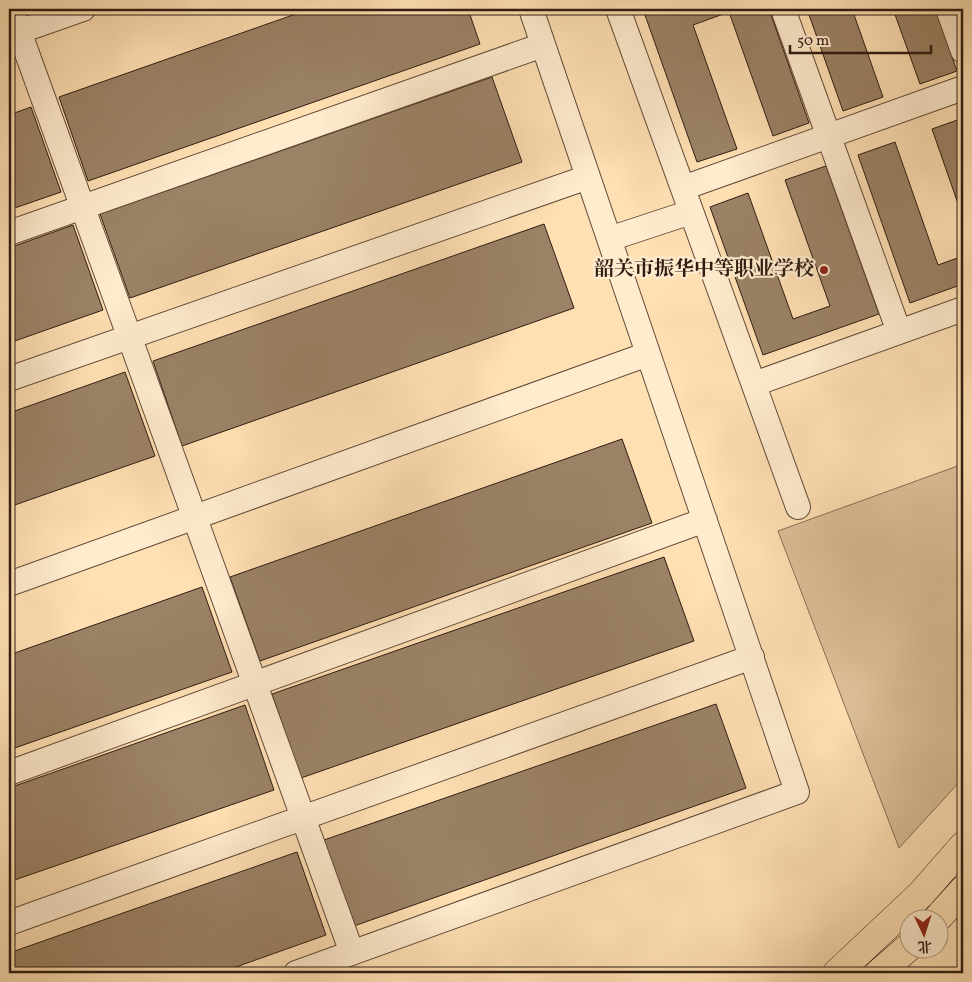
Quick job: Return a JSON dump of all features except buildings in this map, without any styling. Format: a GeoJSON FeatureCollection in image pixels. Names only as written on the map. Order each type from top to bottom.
{"type":"FeatureCollection","features":[{"type":"Feature","properties":{"kind":"main road"},"geometry":{"type":"LineString","coordinates":[[837,973],[921,894],[963,846]]}},
{"type":"Feature","properties":{"kind":"main road"},"geometry":{"type":"LineString","coordinates":[[945,910],[963,890]]}},
{"type":"Feature","properties":{"kind":"main road"},"geometry":{"type":"LineString","coordinates":[[879,973],[900,955]]}},
{"type":"Feature","properties":{"kind":"street"},"geometry":{"type":"LineString","coordinates":[[11,9],[14,33],[83,207],[352,953]]}},
{"type":"Feature","properties":{"kind":"street"},"geometry":{"type":"LineString","coordinates":[[14,33],[83,9]]}},
{"type":"Feature","properties":{"kind":"street"},"geometry":{"type":"LineString","coordinates":[[296,973],[797,792],[531,9]]}},
{"type":"Feature","properties":{"kind":"street"},"geometry":{"type":"LineString","coordinates":[[618,9],[798,507]]}},
{"type":"Feature","properties":{"kind":"street"},"geometry":{"type":"LineString","coordinates":[[783,9],[899,332]]}},
{"type":"Feature","properties":{"kind":"street"},"geometry":{"type":"LineString","coordinates":[[948,9],[963,51]]}},
{"type":"Feature","properties":{"kind":"street"},"geometry":{"type":"LineString","coordinates":[[9,233],[543,45]]}},
{"type":"Feature","properties":{"kind":"street"},"geometry":{"type":"LineString","coordinates":[[683,188],[963,88]]}},
{"type":"Feature","properties":{"kind":"street"},"geometry":{"type":"LineString","coordinates":[[9,379],[588,177]]}},
{"type":"Feature","properties":{"kind":"street"},"geometry":{"type":"LineString","coordinates":[[609,239],[691,212]]}},
{"type":"Feature","properties":{"kind":"street"},"geometry":{"type":"LineString","coordinates":[[754,384],[963,309]]}},
{"type":"Feature","properties":{"kind":"street"},"geometry":{"type":"LineString","coordinates":[[9,584],[648,354]]}},
{"type":"Feature","properties":{"kind":"street"},"geometry":{"type":"LineString","coordinates":[[9,773],[705,520]]}},
{"type":"Feature","properties":{"kind":"street"},"geometry":{"type":"LineString","coordinates":[[9,923],[752,657]]}},
{"type":"Feature","properties":{"kind":"shaded area"},"geometry":{"type":"Polygon","coordinates":[[[963,464],[963,778],[899,848],[778,531],[963,464]]]}},
{"type":"Feature","properties":{"kind":"place","name":"韶关市振华中等职业学校"},"geometry":{"type":"Point","coordinates":[824,270]}}]}
